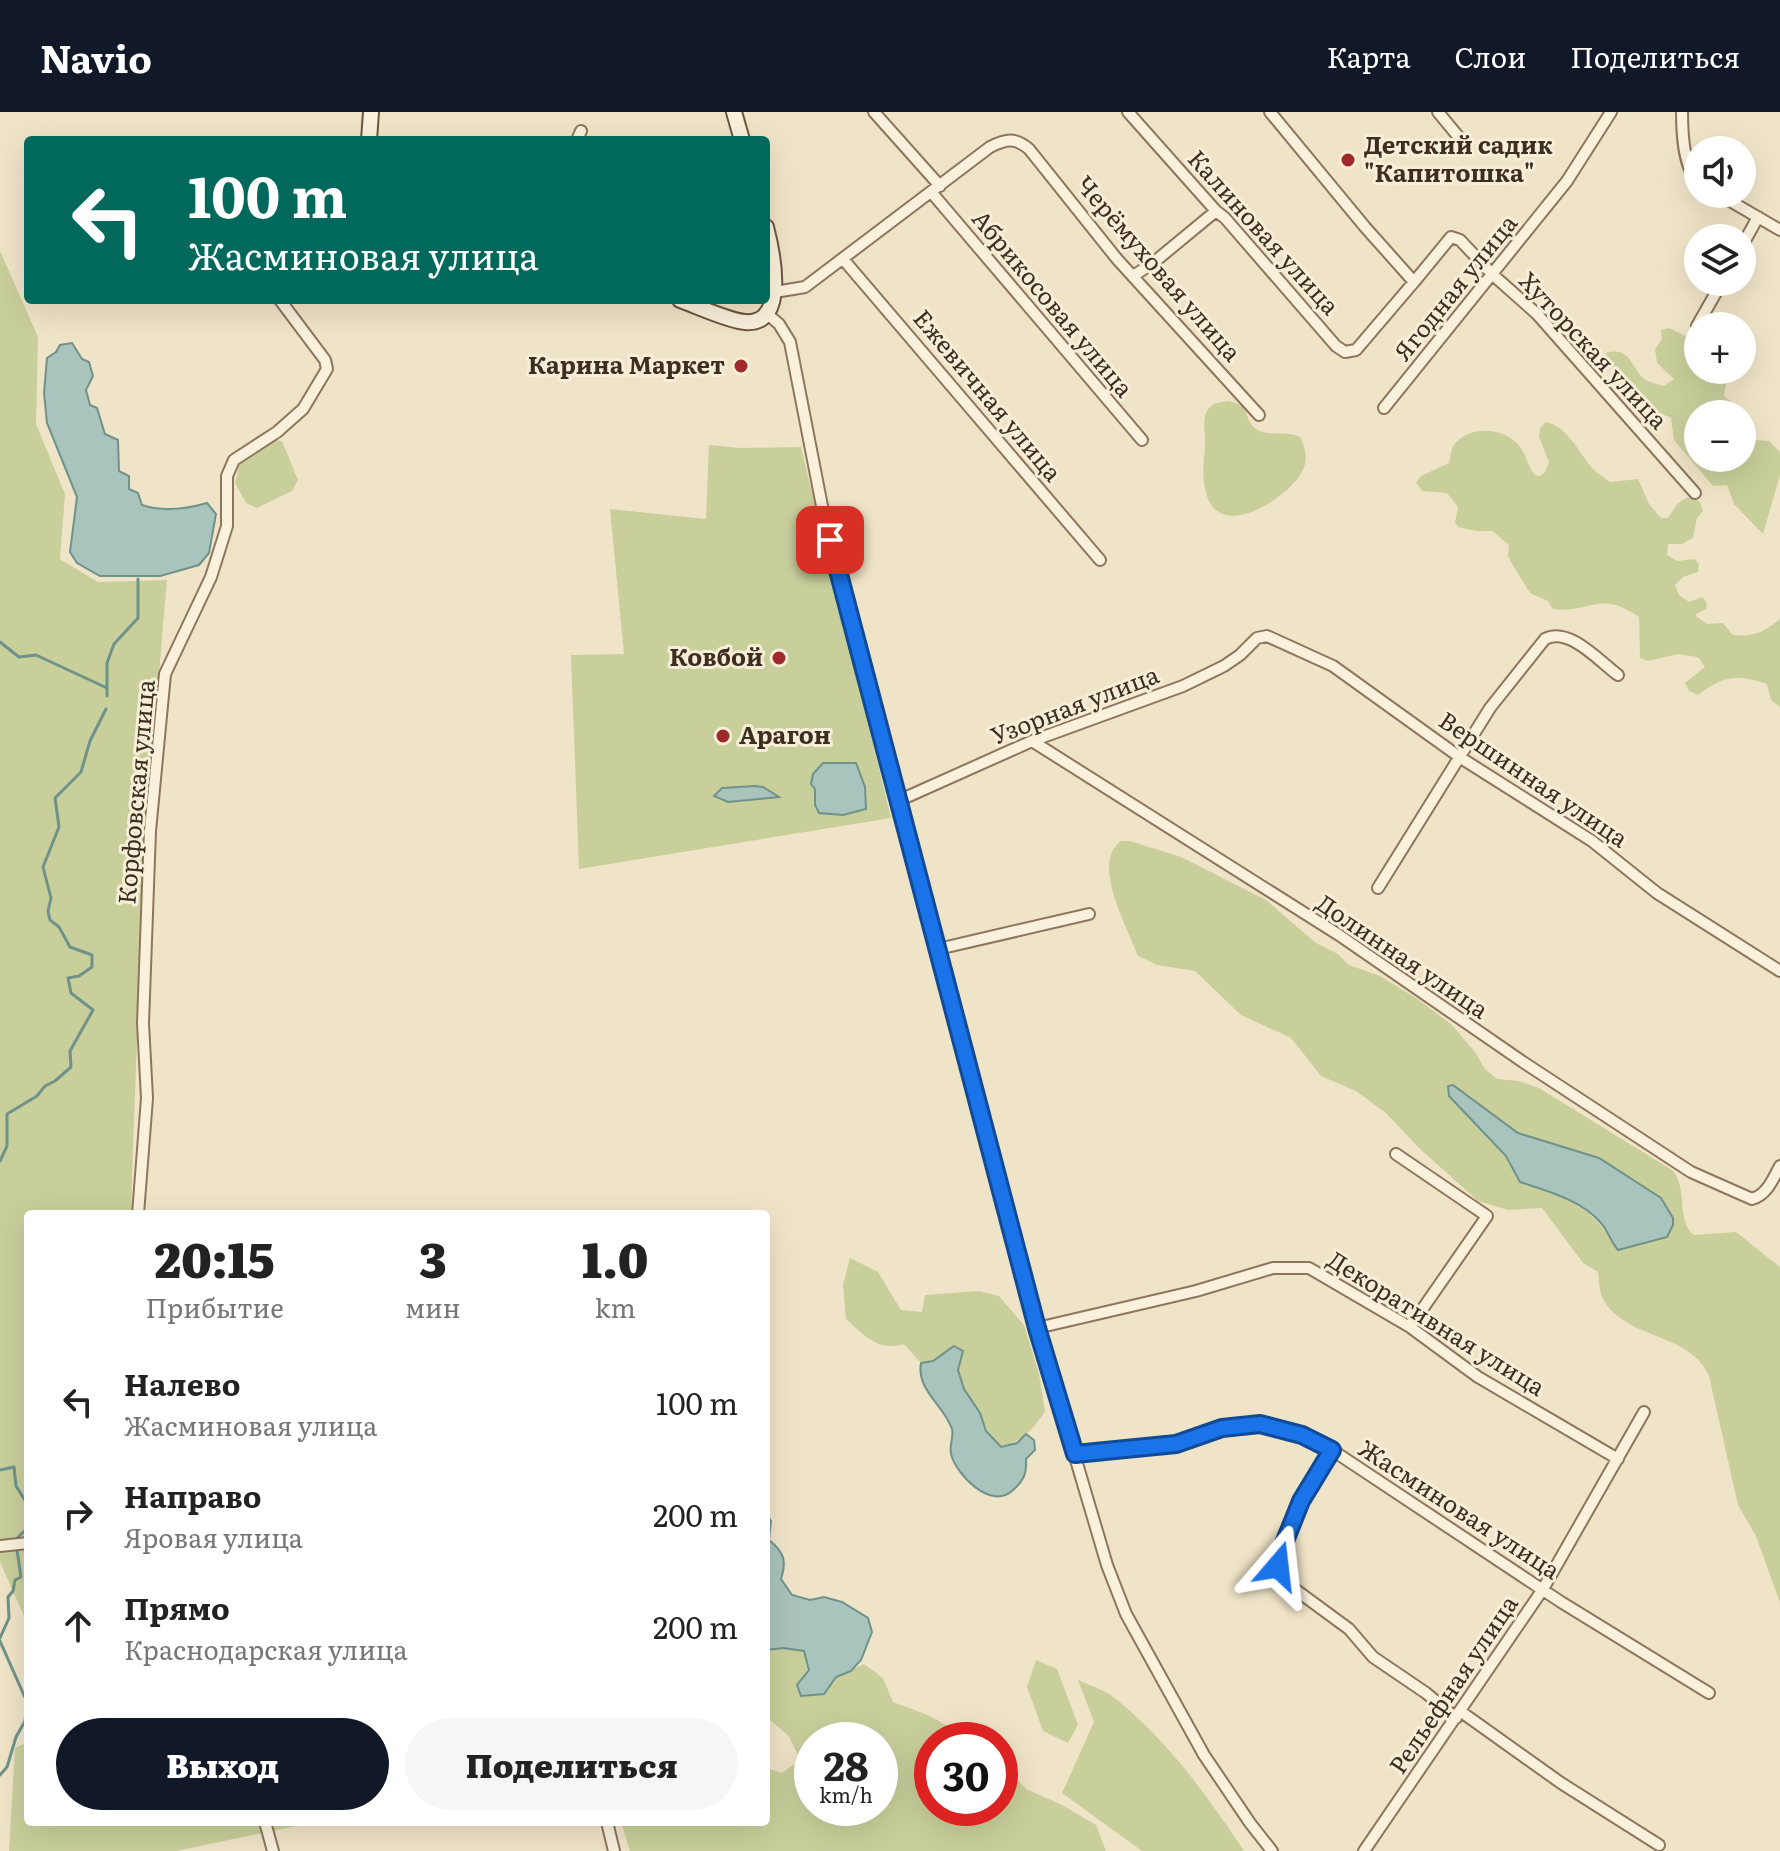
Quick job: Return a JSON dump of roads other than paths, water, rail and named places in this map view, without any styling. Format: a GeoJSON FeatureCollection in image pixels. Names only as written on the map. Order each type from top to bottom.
{"type":"FeatureCollection","features":[{"type":"Feature","properties":{"kind":"street"},"geometry":{"type":"LineString","coordinates":[[734,112],[741,136]]}},
{"type":"Feature","properties":{"kind":"street","name":"Абрикосовая улица"},"geometry":{"type":"LineString","coordinates":[[874,112],[1142,440]]}},
{"type":"Feature","properties":{"kind":"street","name":"Калиновая улица"},"geometry":{"type":"LineString","coordinates":[[1128,112],[1336,346],[1345,352],[1356,350],[1414,282]]}},
{"type":"Feature","properties":{"kind":"street"},"geometry":{"type":"LineString","coordinates":[[1270,112],[1414,282]]}},
{"type":"Feature","properties":{"kind":"street"},"geometry":{"type":"LineString","coordinates":[[1438,112],[1462,141]]}},
{"type":"Feature","properties":{"kind":"street","name":"Ягодная улица"},"geometry":{"type":"LineString","coordinates":[[1384,408],[1567,181],[1611,112]]}},
{"type":"Feature","properties":{"kind":"street"},"geometry":{"type":"LineString","coordinates":[[1682,112],[1684,140]]}},
{"type":"Feature","properties":{"kind":"street"},"geometry":{"type":"LineString","coordinates":[[369,136],[372,114]]}},
{"type":"Feature","properties":{"kind":"street","name":"Черёмуховая улица"},"geometry":{"type":"LineString","coordinates":[[936,190],[1003,140],[1019,141],[1029,149],[1133,276],[1259,415]]}},
{"type":"Feature","properties":{"kind":"street"},"geometry":{"type":"LineString","coordinates":[[775,292],[805,287],[936,190]]}},
{"type":"Feature","properties":{"kind":"street"},"geometry":{"type":"LineString","coordinates":[[1742,208],[1780,230]]}},
{"type":"Feature","properties":{"kind":"street"},"geometry":{"type":"LineString","coordinates":[[1133,276],[1216,211]]}},
{"type":"Feature","properties":{"kind":"street"},"geometry":{"type":"LineString","coordinates":[[1754,224],[1758,217]]}},
{"type":"Feature","properties":{"kind":"street","name":"Хуторская улица"},"geometry":{"type":"LineString","coordinates":[[1414,282],[1453,236],[1460,240],[1564,342],[1695,493]]}},
{"type":"Feature","properties":{"kind":"street"},"geometry":{"type":"LineString","coordinates":[[692,304],[746,322],[761,318],[771,305],[775,292],[770,242]]}},
{"type":"Feature","properties":{"kind":"street","name":"Ежевичная улица"},"geometry":{"type":"LineString","coordinates":[[843,259],[1100,560]]}},
{"type":"Feature","properties":{"kind":"street","name":"Корфовская улица"},"geometry":{"type":"LineString","coordinates":[[138,1210],[147,1098],[143,1023],[150,831],[165,674],[211,577],[227,526],[227,476],[234,460],[277,432],[303,409],[327,369],[325,360],[283,304]]}},
{"type":"Feature","properties":{"kind":"street"},"geometry":{"type":"LineString","coordinates":[[765,312],[779,324],[790,342],[823,511],[857,652],[900,800],[1037,1328],[1107,1565],[1126,1614],[1204,1755],[1272,1851]]}},
{"type":"Feature","properties":{"kind":"street","name":"Вершинная улица"},"geometry":{"type":"LineString","coordinates":[[1257,638],[1267,636],[1333,666],[1461,758],[1592,841],[1657,893],[1780,971]]}},
{"type":"Feature","properties":{"kind":"street"},"geometry":{"type":"LineString","coordinates":[[1378,888],[1499,695],[1545,639],[1552,636],[1570,639],[1618,675]]}},
{"type":"Feature","properties":{"kind":"street","name":"Узорная улица"},"geometry":{"type":"LineString","coordinates":[[900,800],[1032,741],[1183,686],[1224,666],[1257,638]]}},
{"type":"Feature","properties":{"kind":"street","name":"Долинная улица"},"geometry":{"type":"LineString","coordinates":[[1032,741],[1339,935],[1510,1054],[1691,1172],[1752,1199],[1767,1189],[1780,1166]]}},
{"type":"Feature","properties":{"kind":"street"},"geometry":{"type":"LineString","coordinates":[[938,949],[1089,914]]}},
{"type":"Feature","properties":{"kind":"street"},"geometry":{"type":"LineString","coordinates":[[1396,1154],[1487,1216],[1410,1327]]}},
{"type":"Feature","properties":{"kind":"street","name":"Декоративная улица"},"geometry":{"type":"LineString","coordinates":[[1037,1328],[1196,1291],[1273,1268],[1292,1266],[1314,1270],[1410,1327],[1478,1377],[1618,1459]]}},
{"type":"Feature","properties":{"kind":"street","name":"Рельефная улица"},"geometry":{"type":"LineString","coordinates":[[1364,1851],[1543,1589],[1644,1412]]}},
{"type":"Feature","properties":{"kind":"street","name":"Жасминовая улица"},"geometry":{"type":"LineString","coordinates":[[1075,1454],[1176,1444],[1222,1428],[1260,1424],[1302,1435],[1332,1450],[1561,1602],[1709,1693]]}},
{"type":"Feature","properties":{"kind":"street"},"geometry":{"type":"LineString","coordinates":[[1332,1450],[1301,1501],[1279,1556],[1281,1579],[1349,1629],[1373,1657],[1659,1845]]}},
{"type":"Feature","properties":{"kind":"street"},"geometry":{"type":"LineString","coordinates":[[0,1546],[24,1543]]}},
{"type":"Feature","properties":{"kind":"street"},"geometry":{"type":"LineString","coordinates":[[266,1826],[273,1851]]}},
{"type":"Feature","properties":{"kind":"street"},"geometry":{"type":"LineString","coordinates":[[608,1826],[614,1851]]}},
{"type":"Feature","properties":{"kind":"water"},"geometry":{"type":"Polygon","coordinates":[[[72,343],[82,359],[89,362],[93,376],[86,390],[90,405],[97,408],[105,434],[118,440],[119,471],[129,476],[129,489],[138,493],[142,505],[174,509],[207,503],[216,514],[209,553],[199,565],[160,576],[100,576],[77,563],[70,552],[77,497],[47,423],[44,393],[47,358],[60,345],[72,343]]]}},
{"type":"Feature","properties":{"kind":"water"},"geometry":{"type":"Polygon","coordinates":[[[823,763],[856,763],[865,787],[866,809],[843,815],[819,813],[815,805],[815,789],[811,784],[813,774],[823,763]]]}},
{"type":"Feature","properties":{"kind":"water"},"geometry":{"type":"Polygon","coordinates":[[[763,787],[779,797],[728,802],[714,796],[722,788],[763,787]]]}},
{"type":"Feature","properties":{"kind":"water"},"geometry":{"type":"Polygon","coordinates":[[[1453,1085],[1518,1133],[1599,1158],[1661,1198],[1673,1218],[1667,1237],[1618,1250],[1601,1223],[1584,1208],[1564,1197],[1520,1182],[1506,1156],[1449,1096],[1448,1086],[1453,1085]]]}},
{"type":"Feature","properties":{"kind":"water"},"geometry":{"type":"Polygon","coordinates":[[[954,1346],[963,1351],[958,1370],[964,1389],[980,1413],[986,1431],[1001,1447],[1017,1443],[1026,1434],[1034,1440],[1035,1450],[1026,1459],[1022,1481],[1003,1496],[984,1493],[960,1471],[951,1454],[952,1429],[923,1381],[921,1363],[933,1361],[954,1346]]]}},
{"type":"Feature","properties":{"kind":"water"},"geometry":{"type":"Polygon","coordinates":[[[770,1541],[783,1557],[781,1579],[792,1595],[810,1600],[824,1597],[842,1602],[868,1618],[872,1632],[861,1660],[851,1671],[836,1677],[824,1694],[801,1696],[797,1685],[809,1670],[804,1651],[770,1650],[770,1541]]]}},
{"type":"Feature","properties":{"kind":"waterway"},"geometry":{"type":"LineString","coordinates":[[107,696],[107,663],[114,644],[138,618],[138,579]]}},
{"type":"Feature","properties":{"kind":"waterway"},"geometry":{"type":"LineString","coordinates":[[0,642],[19,657],[36,655],[107,688]]}},
{"type":"Feature","properties":{"kind":"waterway"},"geometry":{"type":"LineString","coordinates":[[0,1161],[7,1146],[7,1114],[37,1096],[45,1086],[71,1067],[70,1051],[93,1010],[71,993],[68,978],[79,976],[92,967],[92,955],[70,947],[59,927],[50,920],[48,911],[51,898],[43,867],[59,827],[55,798],[81,772],[90,741],[106,709]]}},
{"type":"Feature","properties":{"kind":"waterway"},"geometry":{"type":"LineString","coordinates":[[0,1470],[14,1467],[16,1486],[24,1499]]}},
{"type":"Feature","properties":{"kind":"waterway"},"geometry":{"type":"LineString","coordinates":[[16,1539],[24,1532]]}},
{"type":"Feature","properties":{"kind":"waterway"},"geometry":{"type":"LineString","coordinates":[[0,1638],[9,1618],[8,1597],[15,1580],[21,1577],[17,1550]]}},
{"type":"Feature","properties":{"kind":"waterway"},"geometry":{"type":"LineString","coordinates":[[0,1641],[24,1695]]}},
{"type":"Feature","properties":{"kind":"waterway"},"geometry":{"type":"LineString","coordinates":[[0,1775],[7,1767],[24,1723]]}},
{"type":"Feature","properties":{"kind":"place","name":"Детский садик \"Капитошка\""},"geometry":{"type":"Point","coordinates":[1348,160]}},
{"type":"Feature","properties":{"kind":"place","name":"Карина Маркет"},"geometry":{"type":"Point","coordinates":[741,366]}},
{"type":"Feature","properties":{"kind":"place","name":"Ковбой"},"geometry":{"type":"Point","coordinates":[779,658]}},
{"type":"Feature","properties":{"kind":"place","name":"Арагон"},"geometry":{"type":"Point","coordinates":[723,736]}}]}
